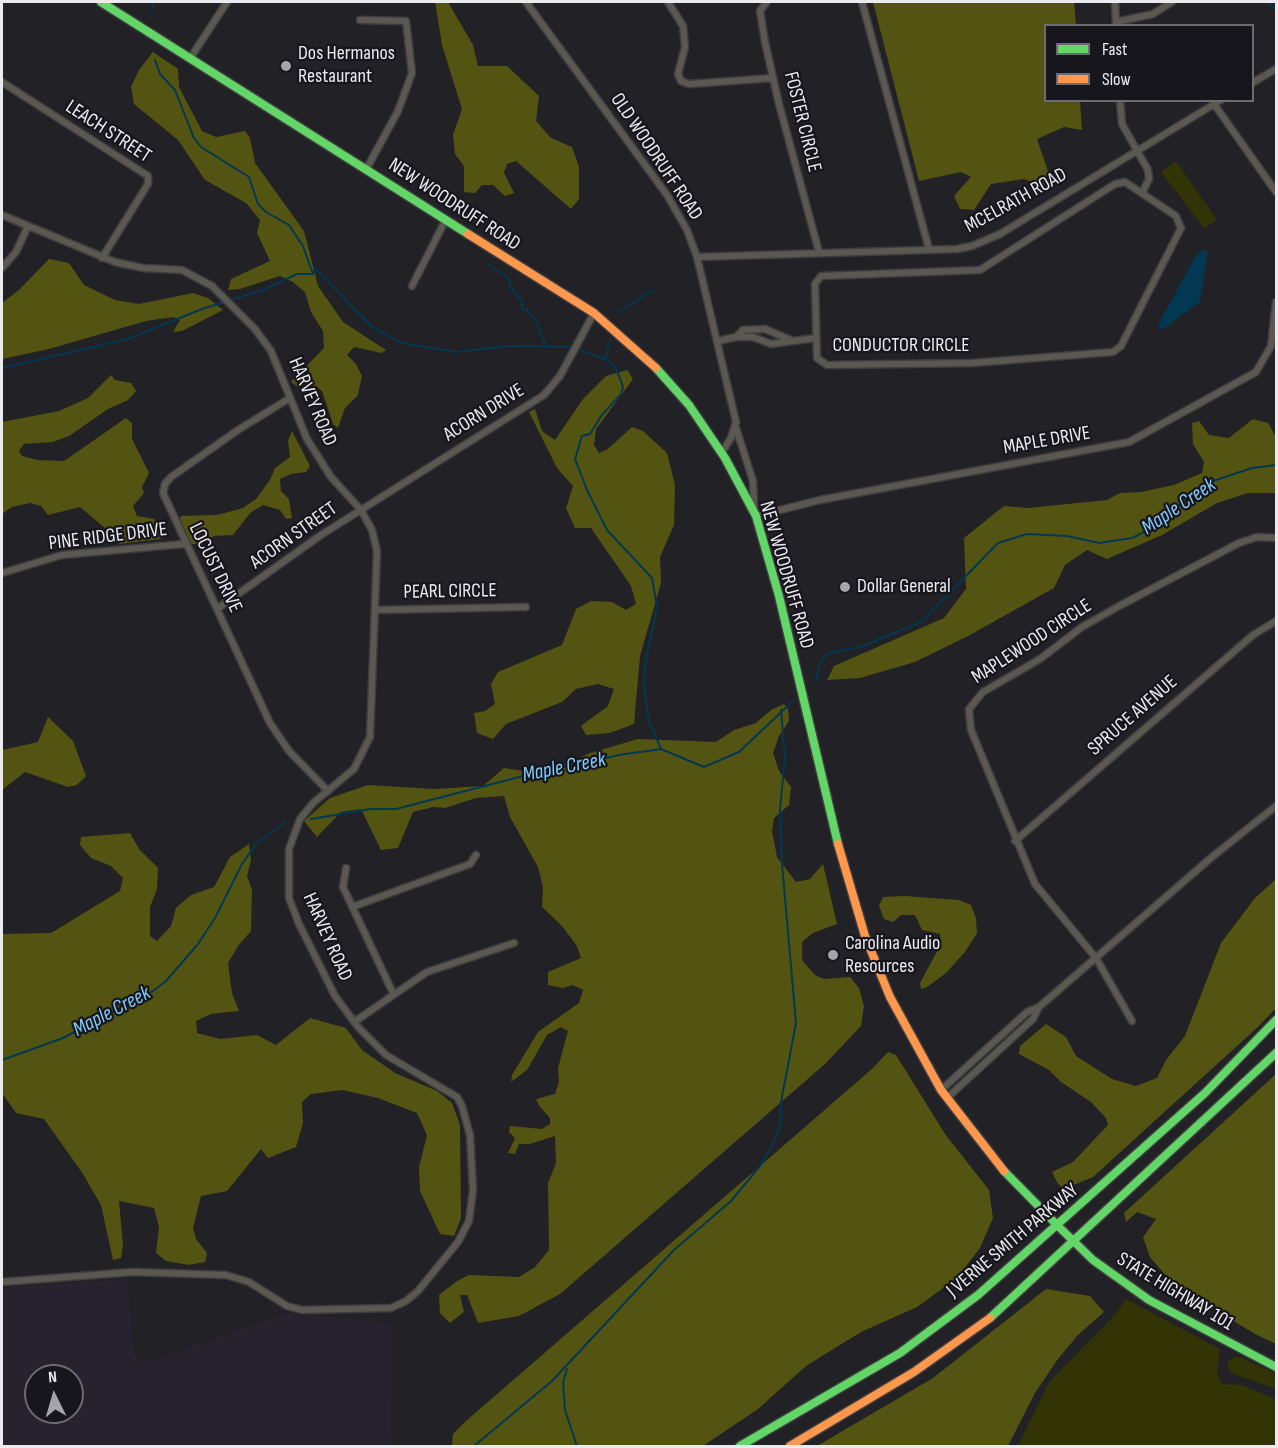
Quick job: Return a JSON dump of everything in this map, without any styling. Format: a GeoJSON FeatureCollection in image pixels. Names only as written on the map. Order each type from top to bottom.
{"type":"FeatureCollection","features":[{"type":"Feature","properties":{"kind":"main road","name":"NEW WOODRUFF ROAD"},"geometry":{"type":"LineString","coordinates":[[101,2],[594,313],[668,381],[689,405],[722,452],[755,514],[779,596],[843,863],[865,936],[890,997],[941,1090],[1000,1167],[1065,1233]]}},
{"type":"Feature","properties":{"kind":"main road","name":"J VERNE SMITH PARKWAY"},"geometry":{"type":"LineString","coordinates":[[740,1446],[900,1353],[978,1295],[1205,1093],[1276,1020]]}},
{"type":"Feature","properties":{"kind":"main road","name":"J VERNE SMITH PARKWAY"},"geometry":{"type":"LineString","coordinates":[[790,1446],[914,1372],[996,1313],[1276,1053]]}},
{"type":"Feature","properties":{"kind":"main road","name":"STATE HIGHWAY 101"},"geometry":{"type":"LineString","coordinates":[[1065,1233],[1093,1260],[1149,1300],[1276,1367]]}},
{"type":"Feature","properties":{"kind":"street"},"geometry":{"type":"LineString","coordinates":[[191,57],[227,2]]}},
{"type":"Feature","properties":{"kind":"street","name":"OLD WOODRUFF ROAD"},"geometry":{"type":"LineString","coordinates":[[529,2],[667,195],[687,230],[697,257],[736,427],[753,482],[755,514]]}},
{"type":"Feature","properties":{"kind":"street"},"geometry":{"type":"LineString","coordinates":[[668,2],[683,26],[685,47],[678,74],[681,81],[689,84],[773,78]]}},
{"type":"Feature","properties":{"kind":"street","name":"FOSTER CIRCLE"},"geometry":{"type":"LineString","coordinates":[[767,2],[761,8],[761,15],[773,78],[819,252]]}},
{"type":"Feature","properties":{"kind":"street"},"geometry":{"type":"LineString","coordinates":[[862,2],[930,249]]}},
{"type":"Feature","properties":{"kind":"street"},"geometry":{"type":"LineString","coordinates":[[1115,2],[1116,24],[1153,14],[1172,2]]}},
{"type":"Feature","properties":{"kind":"street"},"geometry":{"type":"LineString","coordinates":[[360,20],[406,21],[412,73],[398,111],[367,168]]}},
{"type":"Feature","properties":{"kind":"street"},"geometry":{"type":"LineString","coordinates":[[1254,82],[1276,69]]}},
{"type":"Feature","properties":{"kind":"street","name":"LEACH STREET"},"geometry":{"type":"LineString","coordinates":[[2,82],[148,176],[148,184],[102,258]]}},
{"type":"Feature","properties":{"kind":"street"},"geometry":{"type":"LineString","coordinates":[[1120,102],[1122,124],[1148,170],[1149,179],[1142,193]]}},
{"type":"Feature","properties":{"kind":"street","name":"MCELRATH ROAD"},"geometry":{"type":"LineString","coordinates":[[697,257],[957,249],[987,241],[1218,102]]}},
{"type":"Feature","properties":{"kind":"street"},"geometry":{"type":"LineString","coordinates":[[1214,104],[1276,192]]}},
{"type":"Feature","properties":{"kind":"street","name":"CONDUCTOR CIRCLE"},"geometry":{"type":"LineString","coordinates":[[1125,182],[1142,193],[1176,216],[1181,228],[1121,346],[1113,352],[972,363],[827,366],[817,358],[816,338],[815,284],[821,276],[980,270],[1115,184],[1125,182]]}},
{"type":"Feature","properties":{"kind":"street","name":"HARVEY ROAD"},"geometry":{"type":"LineString","coordinates":[[2,215],[102,258],[131,267],[187,271],[204,280],[255,329],[272,351],[302,429],[318,459],[361,510],[375,540],[370,737],[366,749],[354,768],[306,810],[296,828],[287,865],[289,898],[298,924],[335,996],[354,1022],[394,1061],[457,1097],[466,1114],[468,1124],[473,1190],[469,1221],[458,1242],[406,1301],[391,1308],[302,1310],[287,1306],[249,1282],[226,1275],[133,1272],[2,1282]]}},
{"type":"Feature","properties":{"kind":"street"},"geometry":{"type":"LineString","coordinates":[[412,286],[446,221]]}},
{"type":"Feature","properties":{"kind":"street"},"geometry":{"type":"LineString","coordinates":[[2,268],[16,252],[28,226]]}},
{"type":"Feature","properties":{"kind":"street","name":"MAPLE DRIVE"},"geometry":{"type":"LineString","coordinates":[[755,514],[1129,442],[1256,372],[1263,364],[1271,346],[1276,302]]}},
{"type":"Feature","properties":{"kind":"street","name":"ACORN DRIVE"},"geometry":{"type":"LineString","coordinates":[[361,510],[544,395],[560,376],[594,313]]}},
{"type":"Feature","properties":{"kind":"street"},"geometry":{"type":"LineString","coordinates":[[736,337],[742,330],[765,329],[793,341]]}},
{"type":"Feature","properties":{"kind":"street"},"geometry":{"type":"LineString","coordinates":[[718,341],[736,337],[753,337],[771,344],[816,338]]}},
{"type":"Feature","properties":{"kind":"street","name":"LOCUST DRIVE"},"geometry":{"type":"LineString","coordinates":[[290,398],[238,430],[167,480],[163,489],[163,498],[276,733],[289,751],[328,791]]}},
{"type":"Feature","properties":{"kind":"street"},"geometry":{"type":"LineString","coordinates":[[722,452],[736,427]]}},
{"type":"Feature","properties":{"kind":"street","name":"ACORN STREET"},"geometry":{"type":"LineString","coordinates":[[217,609],[361,510]]}},
{"type":"Feature","properties":{"kind":"street","name":"MAPLEWOOD CIRCLE"},"geometry":{"type":"LineString","coordinates":[[1132,1020],[1096,958],[1042,895],[1015,841],[968,723],[969,709],[977,697],[1040,659],[1082,627],[1160,583],[1247,539],[1276,538]]}},
{"type":"Feature","properties":{"kind":"street","name":"PINE RIDGE DRIVE"},"geometry":{"type":"LineString","coordinates":[[2,573],[62,555],[184,544]]}},
{"type":"Feature","properties":{"kind":"street","name":"PEARL CIRCLE"},"geometry":{"type":"LineString","coordinates":[[375,610],[526,607]]}},
{"type":"Feature","properties":{"kind":"street","name":"SPRUCE AVENUE"},"geometry":{"type":"LineString","coordinates":[[1015,841],[1253,635],[1276,621]]}},
{"type":"Feature","properties":{"kind":"street"},"geometry":{"type":"LineString","coordinates":[[947,1098],[1033,1019],[1040,1007],[1212,857],[1276,806]]}},
{"type":"Feature","properties":{"kind":"street"},"geometry":{"type":"LineString","coordinates":[[352,907],[470,864],[476,855]]}},
{"type":"Feature","properties":{"kind":"street"},"geometry":{"type":"LineString","coordinates":[[346,868],[343,887],[393,993]]}},
{"type":"Feature","properties":{"kind":"street"},"geometry":{"type":"LineString","coordinates":[[354,1022],[393,993],[428,972],[514,943]]}},
{"type":"Feature","properties":{"kind":"street"},"geometry":{"type":"LineString","coordinates":[[941,1090],[1027,1012],[1040,1007]]}},
{"type":"Feature","properties":{"kind":"shaded area"},"geometry":{"type":"Polygon","coordinates":[[[435,2],[448,2],[473,45],[478,66],[507,66],[539,96],[536,121],[551,138],[572,147],[579,167],[579,199],[571,209],[516,161],[507,164],[504,173],[514,193],[505,196],[493,185],[482,185],[475,193],[464,192],[464,166],[455,154],[453,135],[462,109],[442,45],[435,2]]]}},
{"type":"Feature","properties":{"kind":"shaded area"},"geometry":{"type":"Polygon","coordinates":[[[873,2],[1074,2],[1076,24],[1044,24],[1044,102],[1080,102],[1082,130],[1064,127],[1037,139],[1050,177],[1045,187],[1024,179],[991,184],[974,210],[960,209],[954,196],[971,177],[961,172],[919,181],[873,2]]]}},
{"type":"Feature","properties":{"kind":"shaded area"},"geometry":{"type":"Polygon","coordinates":[[[153,52],[178,69],[179,87],[202,131],[216,137],[245,131],[250,138],[255,163],[304,231],[318,286],[343,322],[386,350],[382,353],[354,347],[347,355],[356,364],[362,376],[358,395],[345,408],[338,428],[333,424],[322,391],[316,386],[302,390],[291,382],[324,348],[323,331],[311,312],[305,292],[293,282],[280,276],[240,289],[228,290],[231,279],[270,261],[257,233],[260,220],[246,203],[205,180],[178,140],[134,104],[131,87],[139,70],[153,52]]]}},
{"type":"Feature","properties":{"kind":"shaded area"},"geometry":{"type":"Polygon","coordinates":[[[1176,161],[1217,220],[1204,228],[1161,172],[1176,161]]]}},
{"type":"Feature","properties":{"kind":"shaded area"},"geometry":{"type":"Polygon","coordinates":[[[49,259],[69,263],[84,285],[115,300],[139,304],[193,293],[208,298],[223,310],[182,331],[173,332],[180,320],[173,317],[146,321],[49,349],[2,359],[2,303],[20,289],[49,259]]]}},
{"type":"Feature","properties":{"kind":"shaded area"},"geometry":{"type":"Polygon","coordinates":[[[627,370],[633,379],[596,429],[594,445],[599,453],[608,449],[632,427],[643,431],[667,453],[675,485],[674,525],[660,557],[661,583],[640,656],[634,724],[610,733],[586,735],[581,726],[608,706],[614,689],[598,684],[576,689],[562,702],[506,724],[493,739],[477,733],[474,713],[485,711],[495,704],[491,684],[498,672],[562,645],[576,609],[591,601],[612,602],[626,610],[636,604],[631,586],[591,528],[575,528],[566,508],[573,486],[557,468],[529,412],[535,409],[542,431],[555,440],[583,399],[606,376],[627,370]]]}},
{"type":"Feature","properties":{"kind":"shaded area"},"geometry":{"type":"Polygon","coordinates":[[[111,375],[115,380],[131,383],[136,391],[128,400],[108,409],[69,436],[53,442],[24,444],[19,451],[22,456],[37,460],[64,461],[126,418],[132,423],[132,439],[149,473],[142,487],[144,493],[133,506],[137,516],[154,519],[160,527],[161,539],[120,544],[106,535],[105,528],[80,507],[48,515],[41,506],[30,503],[12,507],[2,514],[2,422],[59,411],[88,398],[111,375]]]}},
{"type":"Feature","properties":{"kind":"shaded area"},"geometry":{"type":"Polygon","coordinates":[[[1253,419],[1268,423],[1276,437],[1276,493],[1248,493],[1217,503],[1162,535],[1107,559],[1087,550],[1065,565],[1054,588],[968,636],[915,662],[860,678],[827,680],[834,666],[944,618],[966,589],[964,538],[1004,506],[1028,508],[1107,500],[1120,493],[1141,492],[1174,485],[1202,473],[1204,462],[1193,444],[1192,423],[1199,421],[1209,435],[1229,438],[1253,419]]]}},
{"type":"Feature","properties":{"kind":"shaded area"},"geometry":{"type":"Polygon","coordinates":[[[292,431],[310,466],[306,472],[291,474],[280,479],[281,491],[289,499],[292,518],[286,519],[280,510],[263,505],[250,513],[233,535],[214,536],[202,544],[189,544],[179,522],[181,516],[217,515],[243,508],[256,499],[270,480],[275,468],[290,457],[288,441],[292,431]]]}},
{"type":"Feature","properties":{"kind":"shaded area"},"geometry":{"type":"Polygon","coordinates":[[[784,704],[788,708],[789,721],[779,736],[773,753],[779,771],[791,787],[789,805],[774,818],[772,831],[777,857],[796,882],[810,879],[823,864],[837,924],[813,933],[802,942],[802,960],[815,975],[824,979],[850,977],[859,988],[864,1006],[861,1026],[825,1064],[560,1294],[519,1316],[478,1323],[467,1295],[460,1295],[464,1312],[450,1323],[440,1313],[439,1295],[457,1281],[469,1275],[519,1277],[535,1267],[549,1250],[548,1183],[556,1163],[555,1136],[530,1144],[519,1144],[515,1154],[508,1153],[515,1138],[509,1132],[510,1126],[542,1129],[550,1124],[550,1118],[536,1099],[555,1094],[559,1082],[558,1068],[568,1031],[561,1027],[547,1035],[527,1070],[511,1082],[512,1075],[538,1032],[579,1003],[583,990],[573,985],[563,988],[548,985],[548,972],[581,958],[577,946],[562,926],[542,907],[543,887],[538,867],[510,817],[504,796],[476,798],[445,808],[433,807],[413,812],[398,848],[381,850],[361,809],[341,812],[317,837],[304,821],[330,798],[368,785],[434,789],[483,786],[504,768],[544,774],[590,753],[638,739],[716,742],[734,730],[756,723],[771,710],[784,704]]]}},
{"type":"Feature","properties":{"kind":"shaded area"},"geometry":{"type":"Polygon","coordinates":[[[48,717],[73,741],[86,776],[77,785],[68,787],[25,772],[2,790],[2,750],[38,742],[48,717]]]}},
{"type":"Feature","properties":{"kind":"shaded area"},"geometry":{"type":"Polygon","coordinates":[[[130,833],[139,849],[158,868],[157,889],[150,907],[150,936],[157,941],[171,926],[176,908],[191,895],[214,887],[230,857],[249,844],[251,860],[247,876],[252,890],[251,931],[238,946],[228,963],[232,993],[239,1011],[211,1014],[196,1021],[197,1033],[220,1039],[257,1035],[276,1045],[310,1018],[346,1028],[362,1050],[395,1073],[437,1091],[452,1103],[460,1125],[461,1218],[454,1236],[440,1234],[420,1191],[419,1167],[427,1135],[417,1113],[378,1098],[342,1090],[311,1094],[302,1102],[303,1123],[296,1147],[268,1158],[261,1149],[227,1191],[201,1196],[193,1228],[196,1239],[207,1253],[205,1262],[189,1265],[166,1261],[156,1253],[159,1227],[154,1208],[119,1201],[123,1245],[121,1258],[113,1260],[101,1205],[83,1174],[44,1119],[16,1113],[2,1093],[2,936],[3,934],[51,933],[120,891],[123,878],[111,866],[91,858],[80,845],[81,837],[130,833]]]}},
{"type":"Feature","properties":{"kind":"shaded area"},"geometry":{"type":"Polygon","coordinates":[[[1276,879],[1276,1008],[1093,1177],[1064,1189],[1058,1184],[1052,1172],[1073,1162],[1108,1125],[1106,1118],[1091,1102],[1061,1082],[1049,1070],[1019,1054],[1020,1046],[1046,1024],[1066,1037],[1076,1056],[1112,1079],[1136,1086],[1157,1078],[1166,1060],[1185,1036],[1221,943],[1255,898],[1276,879]]]}},
{"type":"Feature","properties":{"kind":"shaded area"},"geometry":{"type":"Polygon","coordinates":[[[905,896],[959,900],[971,905],[976,918],[977,933],[965,952],[946,973],[921,989],[920,983],[941,944],[940,934],[922,930],[915,915],[901,915],[893,922],[884,919],[879,906],[883,897],[905,896]]]}},
{"type":"Feature","properties":{"kind":"shaded area"},"geometry":{"type":"Polygon","coordinates":[[[888,1052],[896,1055],[945,1134],[989,1190],[993,1218],[980,1248],[957,1278],[917,1307],[861,1332],[806,1366],[758,1409],[703,1446],[452,1446],[453,1434],[466,1421],[873,1068],[888,1052]]]}},
{"type":"Feature","properties":{"kind":"shaded area"},"geometry":{"type":"Polygon","coordinates":[[[1276,1074],[1276,1344],[1255,1334],[1173,1284],[1150,1257],[1143,1237],[1156,1219],[1137,1212],[1126,1222],[1124,1213],[1276,1074]]]}},
{"type":"Feature","properties":{"kind":"shaded area"},"geometry":{"type":"Polygon","coordinates":[[[127,1279],[134,1354],[145,1362],[286,1314],[363,1319],[392,1325],[391,1446],[2,1446],[2,1288],[127,1279]]]}},
{"type":"Feature","properties":{"kind":"shaded area"},"geometry":{"type":"Polygon","coordinates":[[[1046,1289],[1090,1296],[1104,1312],[1078,1335],[1058,1359],[1035,1393],[1008,1446],[817,1446],[933,1378],[1046,1289]]]}},
{"type":"Feature","properties":{"kind":"shaded area"},"geometry":{"type":"Polygon","coordinates":[[[1126,1299],[1220,1349],[1217,1372],[1221,1384],[1242,1385],[1276,1399],[1276,1446],[1018,1446],[1049,1382],[1115,1315],[1126,1299]]]}},
{"type":"Feature","properties":{"kind":"shaded area"},"geometry":{"type":"Polygon","coordinates":[[[1235,1357],[1240,1357],[1276,1374],[1276,1389],[1231,1373],[1228,1362],[1235,1357]]]}},
{"type":"Feature","properties":{"kind":"water"},"geometry":{"type":"Polygon","coordinates":[[[1203,250],[1207,250],[1207,257],[1200,302],[1162,330],[1158,327],[1160,321],[1195,257],[1203,250]]]}},
{"type":"Feature","properties":{"kind":"waterway"},"geometry":{"type":"LineString","coordinates":[[151,2],[154,10]]}},
{"type":"Feature","properties":{"kind":"waterway"},"geometry":{"type":"LineString","coordinates":[[1267,2],[1276,10]]}},
{"type":"Feature","properties":{"kind":"waterway"},"geometry":{"type":"LineString","coordinates":[[155,60],[160,74],[175,90],[194,138],[201,147],[249,177],[258,204],[266,212],[289,225],[303,246],[313,274]]}},
{"type":"Feature","properties":{"kind":"waterway"},"geometry":{"type":"LineString","coordinates":[[489,265],[509,278],[510,287],[522,301],[522,309],[527,310],[537,323],[546,346]]}},
{"type":"Feature","properties":{"kind":"waterway"},"geometry":{"type":"LineString","coordinates":[[313,274],[315,268],[372,327],[402,343],[456,352],[509,346],[571,347],[605,359],[616,368],[623,387],[621,394],[602,415],[590,434],[582,436],[575,459],[607,530],[652,578],[657,607],[645,665],[644,686],[649,721],[661,749]]}},
{"type":"Feature","properties":{"kind":"waterway"},"geometry":{"type":"LineString","coordinates":[[2,368],[128,339],[202,309],[266,289],[297,274],[313,274]]}},
{"type":"Feature","properties":{"kind":"waterway"},"geometry":{"type":"LineString","coordinates":[[619,312],[653,290]]}},
{"type":"Feature","properties":{"kind":"waterway"},"geometry":{"type":"LineString","coordinates":[[605,359],[609,344]]}},
{"type":"Feature","properties":{"kind":"waterway","name":"Maple Creek"},"geometry":{"type":"LineString","coordinates":[[816,681],[820,662],[829,653],[860,647],[921,622],[998,543],[1027,534],[1067,536],[1099,543],[1132,538],[1150,529],[1207,483],[1252,468],[1276,465]]}},
{"type":"Feature","properties":{"kind":"waterway","name":"Maple Creek"},"geometry":{"type":"LineString","coordinates":[[311,819],[371,809],[396,809],[523,776],[619,755],[661,749],[704,767],[739,752],[793,701]]}},
{"type":"Feature","properties":{"kind":"waterway"},"geometry":{"type":"LineString","coordinates":[[474,1446],[552,1381],[674,1250],[731,1201],[760,1166],[773,1144],[780,1126],[781,1102],[796,1023],[782,864],[780,810],[785,757],[781,710]]}},
{"type":"Feature","properties":{"kind":"waterway","name":"Maple Creek"},"geometry":{"type":"LineString","coordinates":[[2,1060],[63,1038],[153,991],[166,981],[198,944],[215,918],[242,864],[257,843],[286,822]]}},
{"type":"Feature","properties":{"kind":"waterway"},"geometry":{"type":"LineString","coordinates":[[567,1369],[563,1382],[565,1410],[577,1446]]}},
{"type":"Feature","properties":{"kind":"traffic: fast"},"geometry":{"type":"LineString","coordinates":[[101,2],[468,234]]}},
{"type":"Feature","properties":{"kind":"traffic: fast"},"geometry":{"type":"LineString","coordinates":[[656,368],[689,405],[725,458],[756,516],[779,596],[838,844]]}},
{"type":"Feature","properties":{"kind":"traffic: fast"},"geometry":{"type":"LineString","coordinates":[[740,1446],[900,1353],[978,1295],[1205,1093],[1276,1020]]}},
{"type":"Feature","properties":{"kind":"traffic: fast"},"geometry":{"type":"LineString","coordinates":[[990,1318],[1276,1053]]}},
{"type":"Feature","properties":{"kind":"traffic: fast"},"geometry":{"type":"LineString","coordinates":[[1004,1171],[1058,1226]]}},
{"type":"Feature","properties":{"kind":"traffic: fast"},"geometry":{"type":"LineString","coordinates":[[1058,1226],[1093,1260],[1149,1300],[1276,1367]]}},
{"type":"Feature","properties":{"kind":"traffic: slow"},"geometry":{"type":"LineString","coordinates":[[468,234],[594,313],[656,368]]}},
{"type":"Feature","properties":{"kind":"traffic: slow"},"geometry":{"type":"LineString","coordinates":[[838,844],[865,936],[890,997],[941,1090],[1004,1171]]}},
{"type":"Feature","properties":{"kind":"traffic: slow"},"geometry":{"type":"LineString","coordinates":[[790,1446],[914,1372],[990,1318]]}},
{"type":"Feature","properties":{"kind":"place","name":"Dos Hermanos Restaurant"},"geometry":{"type":"Point","coordinates":[286,66]}},
{"type":"Feature","properties":{"kind":"place","name":"Dollar General"},"geometry":{"type":"Point","coordinates":[845,587]}},
{"type":"Feature","properties":{"kind":"place","name":"Carolina Audio Resources"},"geometry":{"type":"Point","coordinates":[833,955]}}]}
